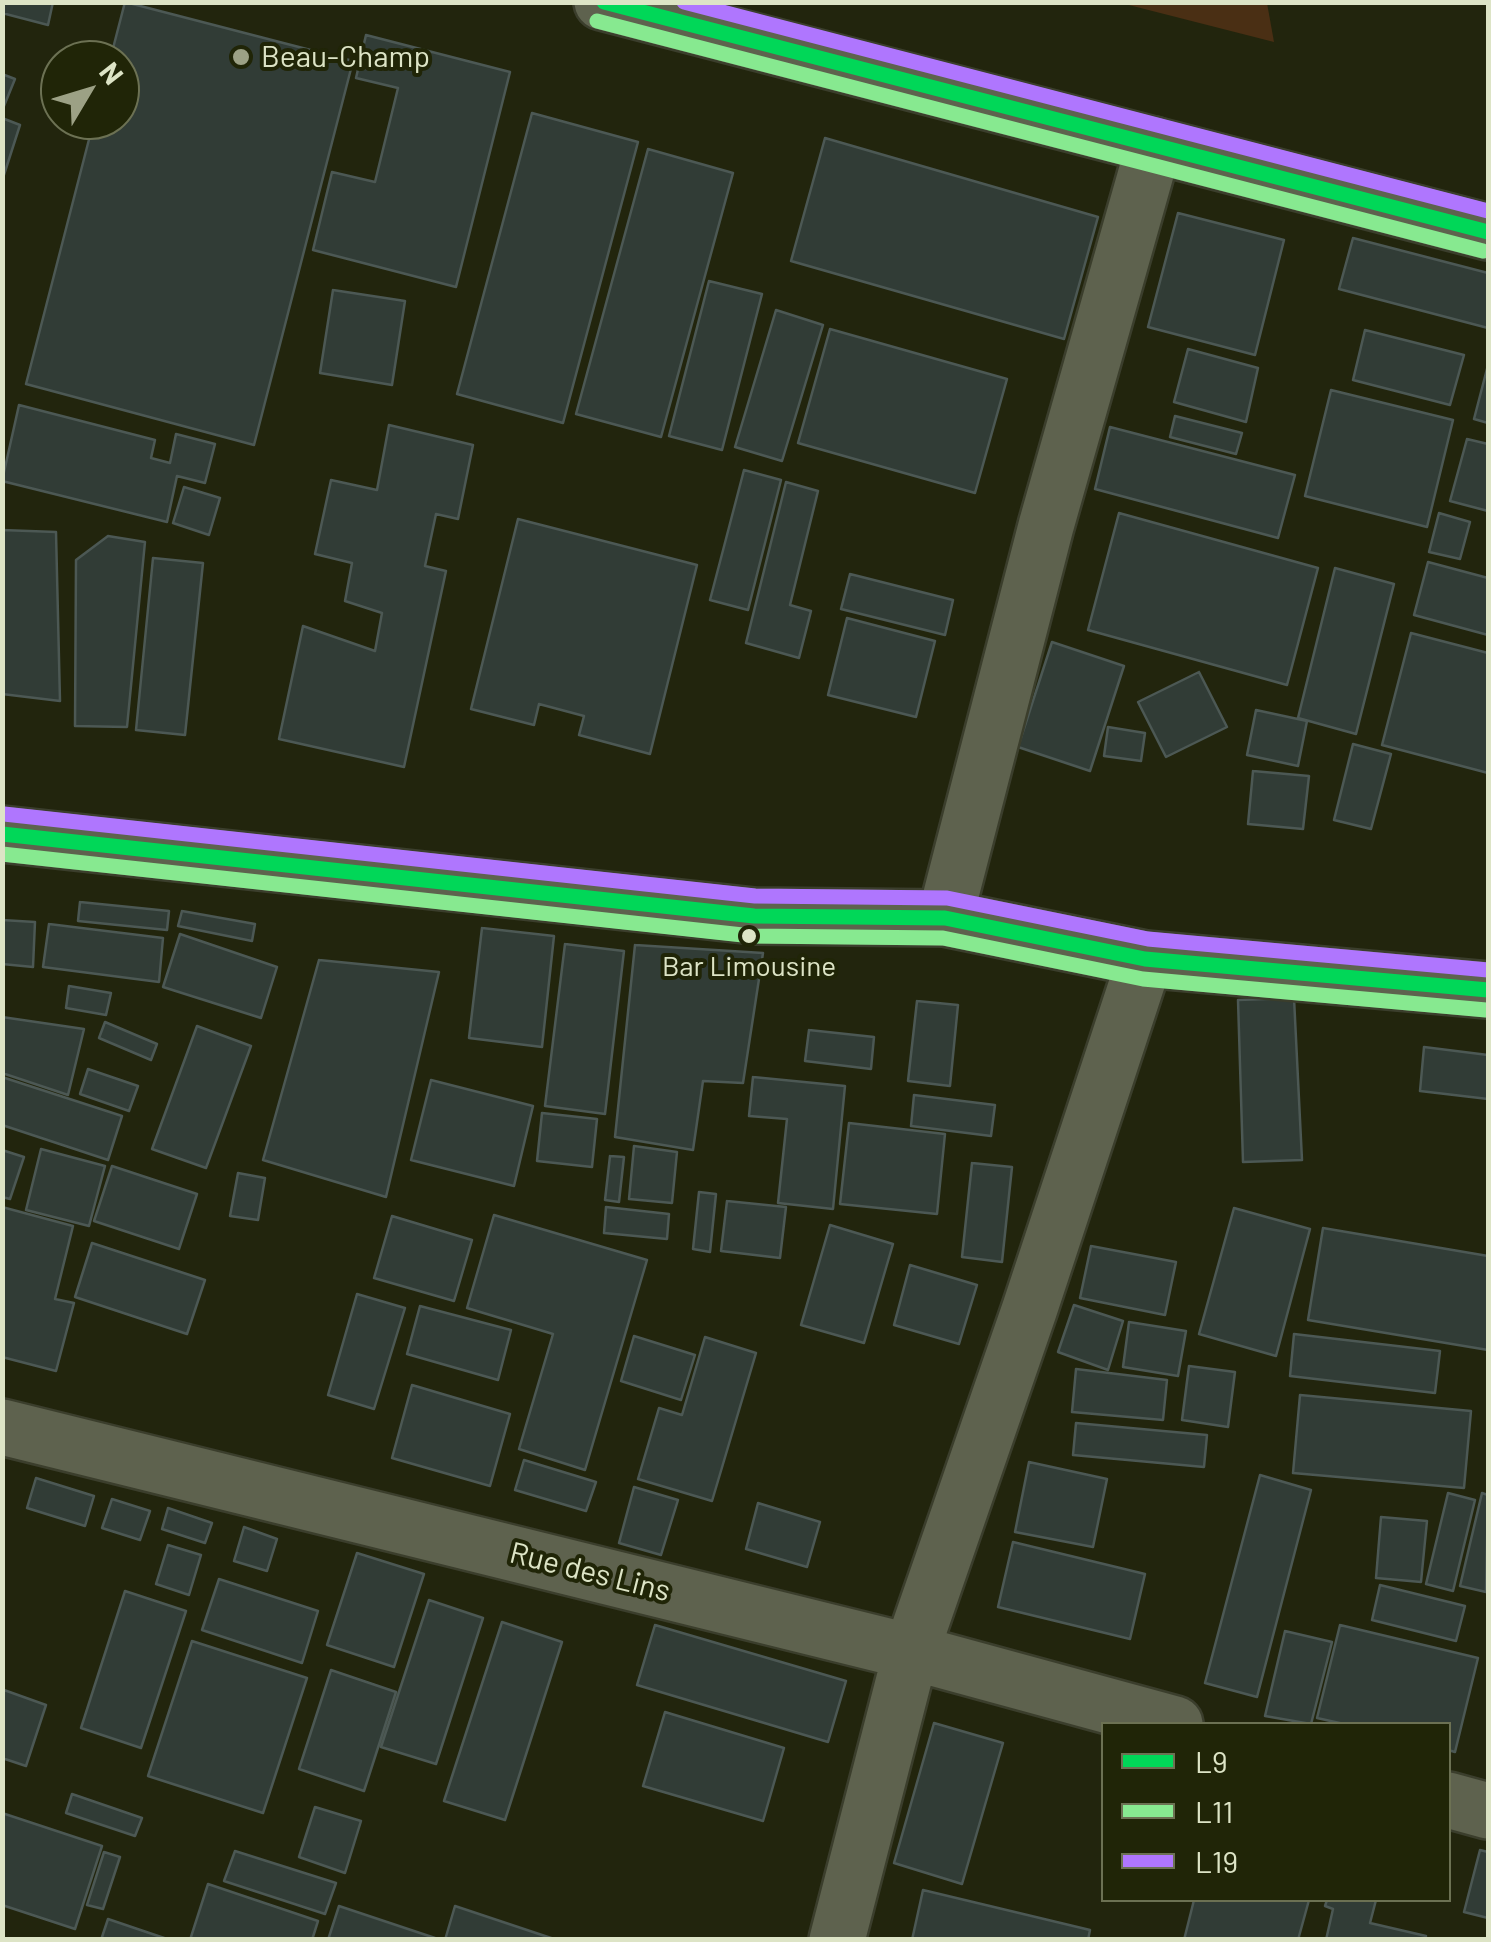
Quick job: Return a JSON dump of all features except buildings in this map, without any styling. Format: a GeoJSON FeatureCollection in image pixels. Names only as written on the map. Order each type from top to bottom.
{"type":"FeatureCollection","features":[{"type":"Feature","properties":{"kind":"street"},"geometry":{"type":"LineString","coordinates":[[602,2],[1488,232]]}},
{"type":"Feature","properties":{"kind":"street"},"geometry":{"type":"LineString","coordinates":[[944,918],[1046,526],[1154,145]]}},
{"type":"Feature","properties":{"kind":"street"},"geometry":{"type":"LineString","coordinates":[[2,834],[754,916],[944,918],[1145,959],[1488,990]]}},
{"type":"Feature","properties":{"kind":"street"},"geometry":{"type":"LineString","coordinates":[[837,1940],[911,1652],[1145,959]]}},
{"type":"Feature","properties":{"kind":"street","name":"Rue des Lins"},"geometry":{"type":"LineString","coordinates":[[2,1427],[911,1652],[1168,1722]]}},
{"type":"Feature","properties":{"kind":"street"},"geometry":{"type":"LineString","coordinates":[[1451,1801],[1488,1810]]}},
{"type":"Feature","properties":{"kind":"shaded area"},"geometry":{"type":"Polygon","coordinates":[[[1121,3],[1267,3],[1274,42],[1121,3]]]}},
{"type":"Feature","properties":{"kind":"transit line","name":"L9"},"geometry":{"type":"LineString","coordinates":[[604,2],[1488,232]]}},
{"type":"Feature","properties":{"kind":"transit line","name":"L19"},"geometry":{"type":"LineString","coordinates":[[684,2],[1488,211]]}},
{"type":"Feature","properties":{"kind":"transit line","name":"L11"},"geometry":{"type":"LineString","coordinates":[[597,21],[1483,251]]}},
{"type":"Feature","properties":{"kind":"transit line","name":"L19"},"geometry":{"type":"LineString","coordinates":[[4,814],[755,896],[947,898],[1148,939],[1488,970]]}},
{"type":"Feature","properties":{"kind":"transit line","name":"L9"},"geometry":{"type":"LineString","coordinates":[[2,834],[754,916],[945,918],[1145,959],[1488,990]]}},
{"type":"Feature","properties":{"kind":"transit line","name":"L11"},"geometry":{"type":"LineString","coordinates":[[2,854],[752,936],[943,938],[1143,979],[1486,1010]]}},
{"type":"Feature","properties":{"kind":"place","name":"Beau-Champ"},"geometry":{"type":"Point","coordinates":[241,57]}},
{"type":"Feature","properties":{"kind":"place","name":"Bar Limousine"},"geometry":{"type":"Point","coordinates":[749,936]}}]}
